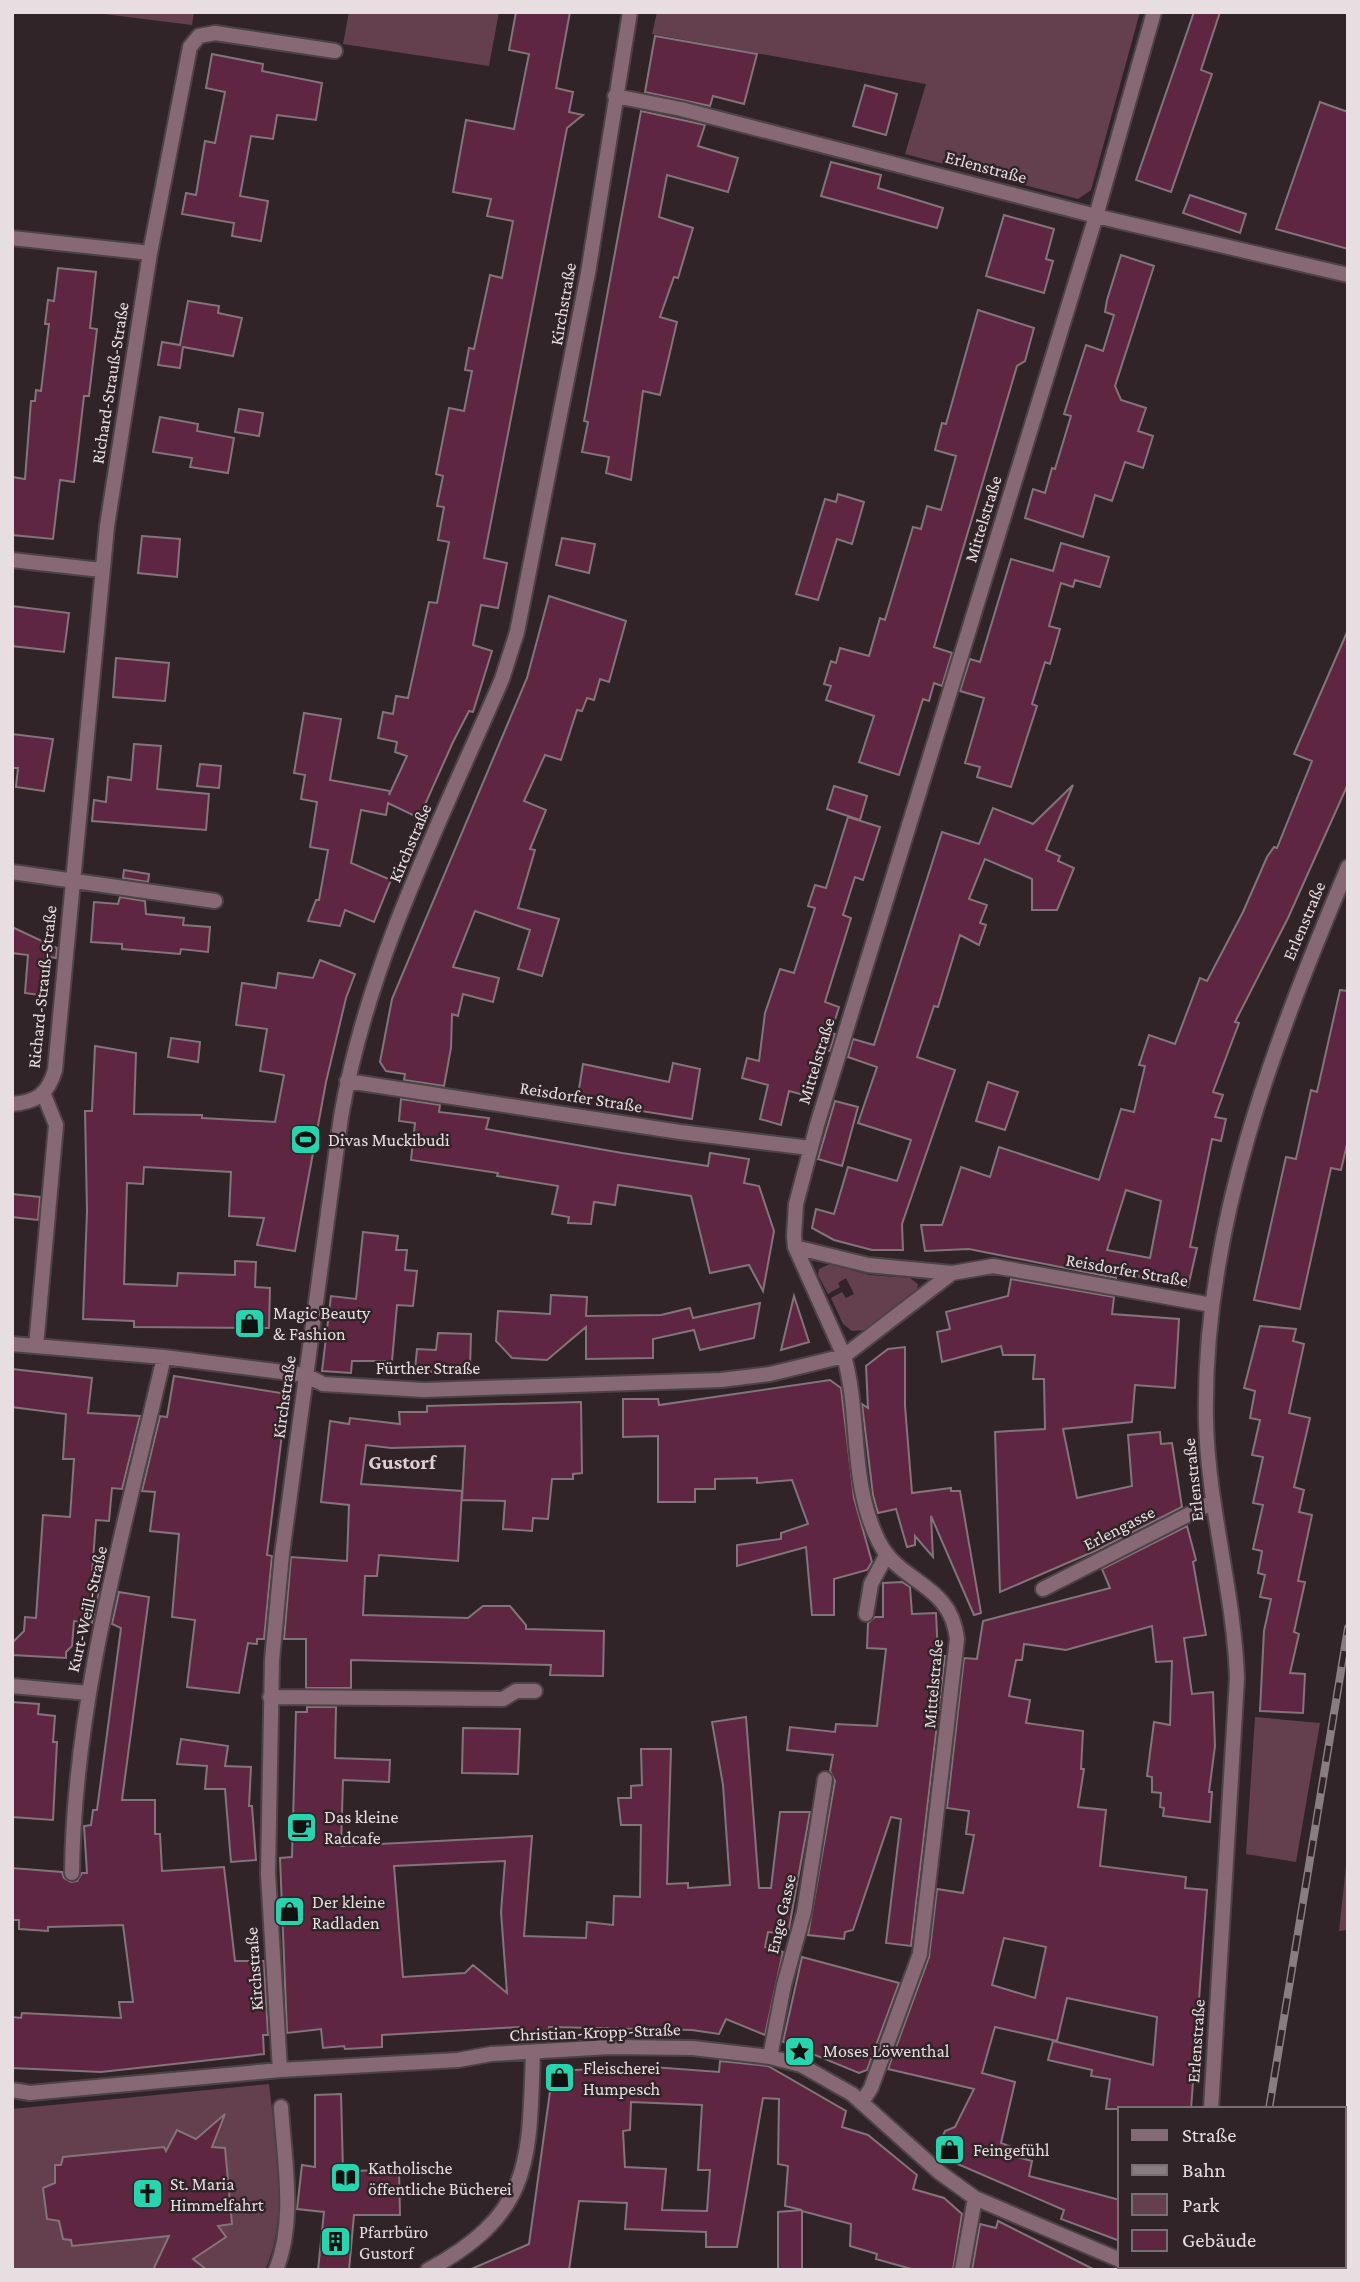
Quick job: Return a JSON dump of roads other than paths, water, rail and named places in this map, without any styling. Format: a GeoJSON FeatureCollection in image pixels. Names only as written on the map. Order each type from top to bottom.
{"type":"FeatureCollection","features":[{"type":"Feature","properties":{"kind":"street","name":"Kirchstraße"},"geometry":{"type":"LineString","coordinates":[[280,2070],[268,1874],[270,1697],[278,1591],[347,1081],[365,1011],[385,953],[502,679],[517,632],[588,273],[630,12]]}},
{"type":"Feature","properties":{"kind":"street","name":"Mittelstraße"},"geometry":{"type":"LineString","coordinates":[[862,2102],[872,2088],[920,1954],[958,1651],[956,1630],[946,1604],[887,1554],[870,1521],[862,1494],[852,1388],[844,1356],[795,1247],[795,1214],[810,1148],[1096,216],[1154,12]]}},
{"type":"Feature","properties":{"kind":"street","name":"Richard-Strauß-Straße"},"geometry":{"type":"LineString","coordinates":[[12,1104],[34,1100],[44,1095],[55,1070],[101,569],[150,253],[188,53],[195,39],[202,34],[222,33],[335,51]]}},
{"type":"Feature","properties":{"kind":"street","name":"Erlenstraße"},"geometry":{"type":"LineString","coordinates":[[615,96],[717,118],[1096,216],[1348,275]]}},
{"type":"Feature","properties":{"kind":"street"},"geometry":{"type":"LineString","coordinates":[[12,238],[150,253]]}},
{"type":"Feature","properties":{"kind":"street"},"geometry":{"type":"LineString","coordinates":[[12,560],[101,569]]}},
{"type":"Feature","properties":{"kind":"street","name":"Erlenstraße"},"geometry":{"type":"LineString","coordinates":[[1211,2107],[1237,1678],[1234,1632],[1213,1502],[1206,1413],[1212,1305],[1233,1190],[1260,1098],[1296,993],[1348,867]]}},
{"type":"Feature","properties":{"kind":"street"},"geometry":{"type":"LineString","coordinates":[[12,872],[215,901]]}},
{"type":"Feature","properties":{"kind":"street","name":"Reisdorfer Straße"},"geometry":{"type":"LineString","coordinates":[[347,1081],[680,1132],[810,1148]]}},
{"type":"Feature","properties":{"kind":"street","name":"Richard-Strauß-Straße"},"geometry":{"type":"LineString","coordinates":[[36,1346],[56,1125],[44,1095]]}},
{"type":"Feature","properties":{"kind":"street","name":"Reisdorfer Straße"},"geometry":{"type":"LineString","coordinates":[[795,1247],[868,1265],[952,1273],[993,1266],[1212,1305]]}},
{"type":"Feature","properties":{"kind":"street","name":"Reisdorfer Straße"},"geometry":{"type":"LineString","coordinates":[[844,1356],[952,1273]]}},
{"type":"Feature","properties":{"kind":"street","name":"Fürther Straße"},"geometry":{"type":"LineString","coordinates":[[12,1344],[164,1357],[306,1375],[323,1384],[424,1390],[721,1380],[770,1374],[844,1356]]}},
{"type":"Feature","properties":{"kind":"street","name":"Kurt-Weill-Straße"},"geometry":{"type":"LineString","coordinates":[[72,1873],[73,1822],[88,1693],[164,1357]]}},
{"type":"Feature","properties":{"kind":"street","name":"Erlengasse"},"geometry":{"type":"LineString","coordinates":[[1042,1589],[1213,1502]]}},
{"type":"Feature","properties":{"kind":"street"},"geometry":{"type":"LineString","coordinates":[[866,1614],[871,1584],[887,1554]]}},
{"type":"Feature","properties":{"kind":"street"},"geometry":{"type":"LineString","coordinates":[[12,1686],[88,1693]]}},
{"type":"Feature","properties":{"kind":"street"},"geometry":{"type":"LineString","coordinates":[[270,1697],[503,1699],[516,1691],[535,1691]]}},
{"type":"Feature","properties":{"kind":"street","name":"Enge Gasse"},"geometry":{"type":"LineString","coordinates":[[770,2057],[784,1985],[804,1912],[825,1779]]}},
{"type":"Feature","properties":{"kind":"street","name":"Christian-Kropp-Straße"},"geometry":{"type":"LineString","coordinates":[[12,2090],[30,2093],[280,2070],[649,2046],[770,2057],[801,2065],[825,2077],[862,2102],[939,2172],[975,2198],[1118,2259]]}},
{"type":"Feature","properties":{"kind":"street"},"geometry":{"type":"LineString","coordinates":[[428,2270],[474,2243],[505,2209],[522,2171],[533,2052]]}},
{"type":"Feature","properties":{"kind":"street"},"geometry":{"type":"LineString","coordinates":[[276,2270],[283,2248],[286,2208],[281,2107]]}},
{"type":"Feature","properties":{"kind":"street"},"geometry":{"type":"LineString","coordinates":[[962,2270],[975,2198]]}},
{"type":"Feature","properties":{"kind":"railway"},"geometry":{"type":"LineString","coordinates":[[1269,2107],[1348,1628]]}},
{"type":"Feature","properties":{"kind":"place","name":"Divas Muckibudi"},"geometry":{"type":"Point","coordinates":[305,1140]}},
{"type":"Feature","properties":{"kind":"place","name":"Magic Beauty & Fashion"},"geometry":{"type":"Point","coordinates":[250,1323]}},
{"type":"Feature","properties":{"kind":"place","name":"Das kleine Radcafe"},"geometry":{"type":"Point","coordinates":[301,1827]}},
{"type":"Feature","properties":{"kind":"place","name":"Der kleine Radladen"},"geometry":{"type":"Point","coordinates":[289,1912]}},
{"type":"Feature","properties":{"kind":"place","name":"Moses Löwenthal"},"geometry":{"type":"Point","coordinates":[800,2051]}},
{"type":"Feature","properties":{"kind":"place","name":"Fleischerei Humpesch"},"geometry":{"type":"Point","coordinates":[560,2078]}},
{"type":"Feature","properties":{"kind":"place","name":"Feingefühl"},"geometry":{"type":"Point","coordinates":[950,2150]}},
{"type":"Feature","properties":{"kind":"place","name":"Katholische öffentliche Bücherei"},"geometry":{"type":"Point","coordinates":[345,2178]}},
{"type":"Feature","properties":{"kind":"place","name":"St. Maria Himmelfahrt"},"geometry":{"type":"Point","coordinates":[147,2194]}},
{"type":"Feature","properties":{"kind":"place","name":"Pfarrbüro Gustorf"},"geometry":{"type":"Point","coordinates":[336,2242]}},
{"type":"Feature","properties":{"kind":"district","name":"Gustorf"},"geometry":{"type":"Point","coordinates":[402,1462]}}]}
